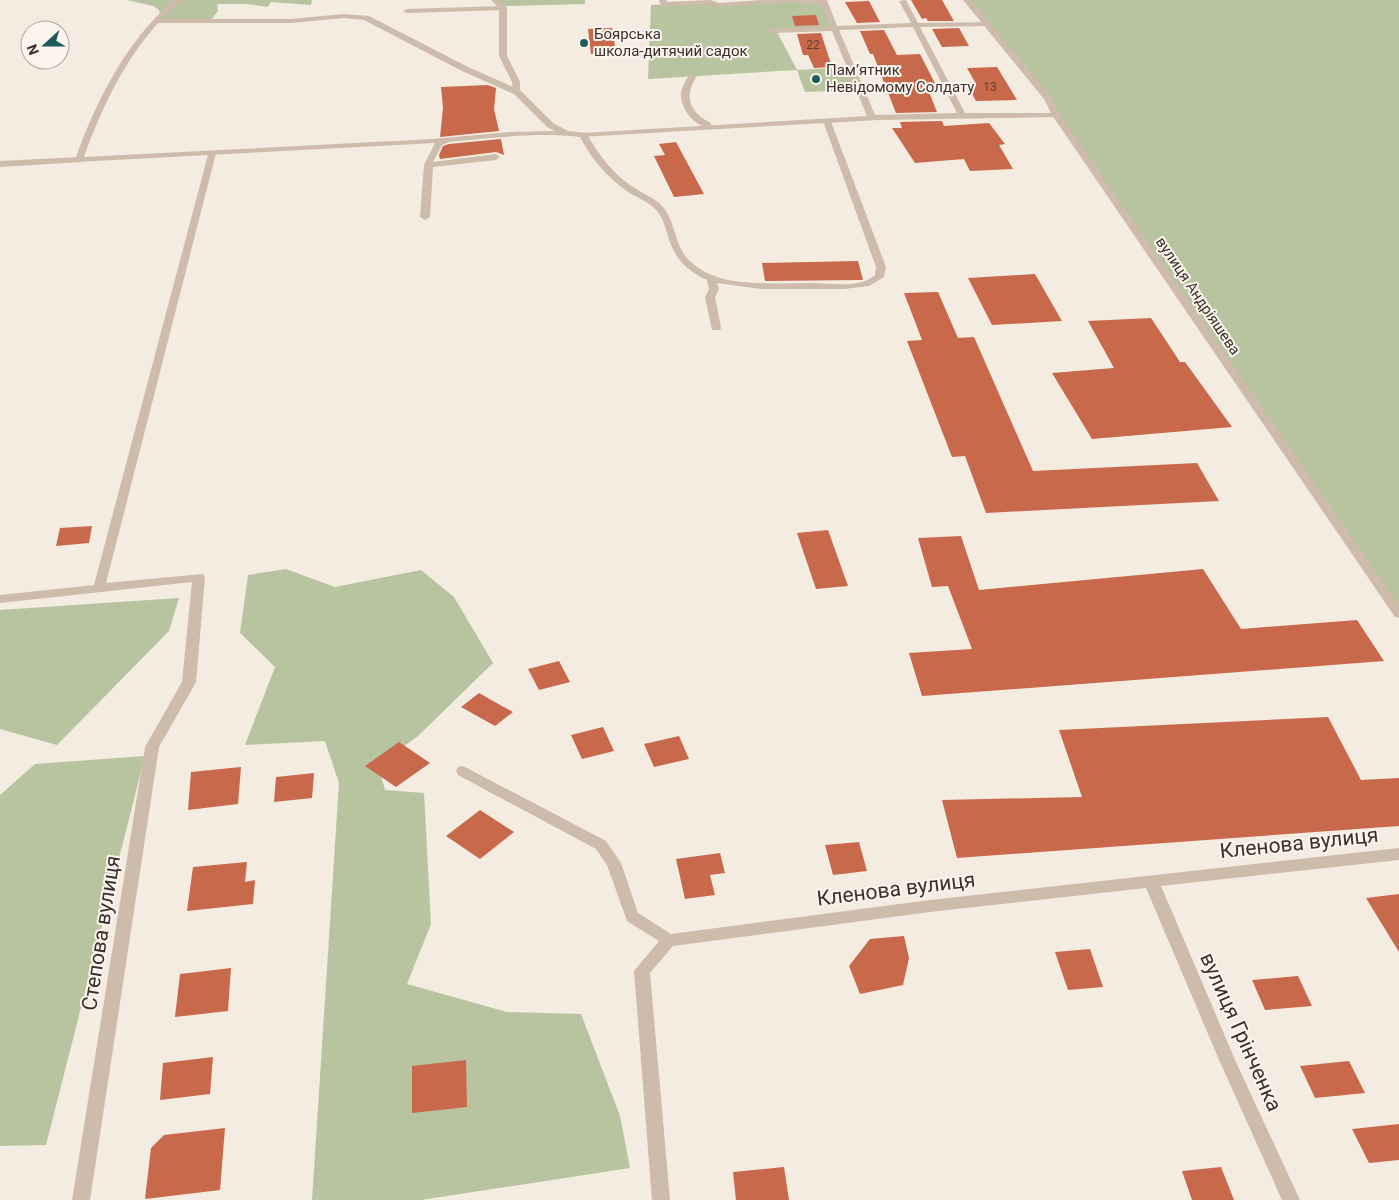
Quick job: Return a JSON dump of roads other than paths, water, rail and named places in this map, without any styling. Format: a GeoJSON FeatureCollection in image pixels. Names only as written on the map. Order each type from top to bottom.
{"type":"FeatureCollection","features":[{"type":"Feature","properties":{"kind":"street"},"geometry":{"type":"LineString","coordinates":[[79,160],[87,133],[143,36],[178,0]]}},
{"type":"Feature","properties":{"kind":"street"},"geometry":{"type":"LineString","coordinates":[[495,0],[502,8],[503,56],[516,82],[517,92]]}},
{"type":"Feature","properties":{"kind":"street"},"geometry":{"type":"LineString","coordinates":[[663,0],[664,4],[710,2],[718,5],[792,0],[824,2],[873,119]]}},
{"type":"Feature","properties":{"kind":"street","name":"вулиця Андріяшева"},"geometry":{"type":"LineString","coordinates":[[967,0],[989,24],[1048,98],[1056,115],[1399,614]]}},
{"type":"Feature","properties":{"kind":"street"},"geometry":{"type":"LineString","coordinates":[[903,1],[962,115]]}},
{"type":"Feature","properties":{"kind":"street"},"geometry":{"type":"LineString","coordinates":[[406,11],[502,8]]}},
{"type":"Feature","properties":{"kind":"street"},"geometry":{"type":"LineString","coordinates":[[156,21],[278,22],[336,16],[366,18],[465,69],[517,92],[550,126],[566,133]]}},
{"type":"Feature","properties":{"kind":"street"},"geometry":{"type":"LineString","coordinates":[[772,31],[989,24]]}},
{"type":"Feature","properties":{"kind":"street"},"geometry":{"type":"LineString","coordinates":[[693,76],[686,82],[683,94],[687,107],[696,119],[708,125]]}},
{"type":"Feature","properties":{"kind":"street"},"geometry":{"type":"LineString","coordinates":[[1,165],[450,140],[511,134],[566,133],[583,135],[708,125],[962,115],[1056,115]]}},
{"type":"Feature","properties":{"kind":"street"},"geometry":{"type":"LineString","coordinates":[[583,135],[594,157],[605,170],[656,205],[666,216],[672,229],[676,251],[687,265],[711,277],[751,286],[842,286],[867,284],[879,277],[881,267],[828,121]]}},
{"type":"Feature","properties":{"kind":"street"},"geometry":{"type":"LineString","coordinates":[[425,217],[428,165],[439,143],[450,140]]}},
{"type":"Feature","properties":{"kind":"street"},"geometry":{"type":"LineString","coordinates":[[0,599],[99,588],[212,153]]}},
{"type":"Feature","properties":{"kind":"street"},"geometry":{"type":"LineString","coordinates":[[428,165],[496,157]]}},
{"type":"Feature","properties":{"kind":"street"},"geometry":{"type":"LineString","coordinates":[[711,277],[714,289],[710,297],[716,328]]}},
{"type":"Feature","properties":{"kind":"street","name":"Степова вулиця"},"geometry":{"type":"LineString","coordinates":[[81,1200],[152,747],[189,682],[200,577],[99,588]]}},
{"type":"Feature","properties":{"kind":"street"},"geometry":{"type":"LineString","coordinates":[[463,771],[601,845],[614,863],[632,917],[669,940],[642,971],[661,1200]]}},
{"type":"Feature","properties":{"kind":"street","name":"Кленова вулиця"},"geometry":{"type":"LineString","coordinates":[[669,940],[930,906],[1399,854]]}},
{"type":"Feature","properties":{"kind":"street","name":"вулиця Грінченка"},"geometry":{"type":"LineString","coordinates":[[1151,881],[1228,1062],[1291,1200]]}},
{"type":"Feature","properties":{"kind":"place","name":"Боярська школа-дитячий садок"},"geometry":{"type":"Point","coordinates":[584,43]}},
{"type":"Feature","properties":{"kind":"place","name":"Пам’ятник Невідомому Солдату"},"geometry":{"type":"Point","coordinates":[816,79]}}]}
